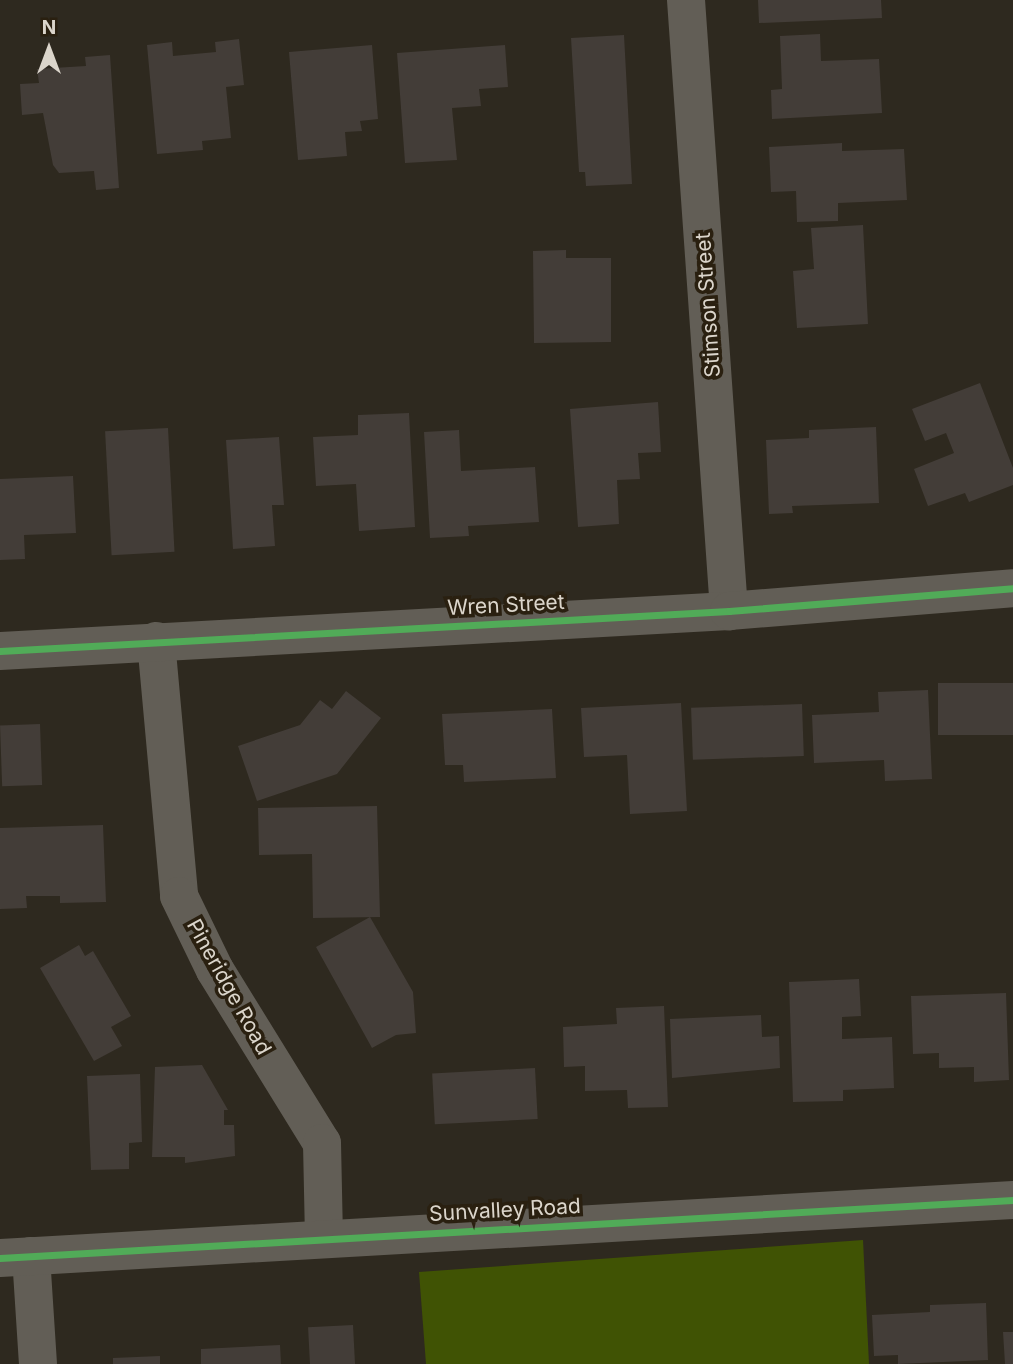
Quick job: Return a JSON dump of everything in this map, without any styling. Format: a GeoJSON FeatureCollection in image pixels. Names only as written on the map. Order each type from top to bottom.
{"type":"FeatureCollection","features":[{"type":"Feature","properties":{"kind":"street","name":"Stimson Street"},"geometry":{"type":"LineString","coordinates":[[686,0],[729,611]]}},
{"type":"Feature","properties":{"kind":"street","name":"Wren Street"},"geometry":{"type":"LineString","coordinates":[[0,651],[729,611],[1013,588]]}},
{"type":"Feature","properties":{"kind":"street","name":"Pineridge Road"},"geometry":{"type":"LineString","coordinates":[[156,641],[179,896],[215,970],[322,1143],[324,1237]]}},
{"type":"Feature","properties":{"kind":"street","name":"Sunvalley Road"},"geometry":{"type":"LineString","coordinates":[[16,1257],[324,1237],[1013,1200]]}},
{"type":"Feature","properties":{"kind":"street"},"geometry":{"type":"LineString","coordinates":[[16,1257],[38,1364]]}},
{"type":"Feature","properties":{"kind":"green space"},"geometry":{"type":"Polygon","coordinates":[[[863,1240],[869,1364],[426,1364],[419,1272],[863,1240]]]}},
{"type":"Feature","properties":{"kind":"building"},"geometry":{"type":"Polygon","coordinates":[[[758,0],[881,0],[882,18],[759,23],[758,0]]]}},
{"type":"Feature","properties":{"kind":"building"},"geometry":{"type":"Polygon","coordinates":[[[820,34],[821,61],[879,59],[882,113],[772,119],[771,90],[782,89],[780,36],[820,34]]]}},
{"type":"Feature","properties":{"kind":"building"},"geometry":{"type":"Polygon","coordinates":[[[624,35],[632,184],[586,186],[585,172],[579,172],[571,38],[624,35]]]}},
{"type":"Feature","properties":{"kind":"building"},"geometry":{"type":"Polygon","coordinates":[[[239,39],[244,85],[226,87],[231,138],[202,141],[203,150],[157,154],[147,45],[172,42],[173,56],[216,52],[215,42],[239,39]]]}},
{"type":"Feature","properties":{"kind":"building"},"geometry":{"type":"Polygon","coordinates":[[[372,45],[378,119],[360,121],[362,131],[345,132],[347,156],[298,160],[289,52],[372,45]]]}},
{"type":"Feature","properties":{"kind":"building"},"geometry":{"type":"Polygon","coordinates":[[[505,45],[508,87],[479,89],[481,106],[452,108],[457,160],[405,163],[397,53],[505,45]]]}},
{"type":"Feature","properties":{"kind":"building"},"geometry":{"type":"Polygon","coordinates":[[[110,55],[119,188],[96,190],[94,171],[59,173],[53,165],[43,113],[22,115],[20,84],[39,83],[37,69],[86,66],[85,57],[110,55]]]}},
{"type":"Feature","properties":{"kind":"building"},"geometry":{"type":"Polygon","coordinates":[[[842,143],[842,151],[904,149],[907,200],[838,203],[838,221],[797,222],[796,191],[771,192],[769,147],[842,143]]]}},
{"type":"Feature","properties":{"kind":"building"},"geometry":{"type":"Polygon","coordinates":[[[863,225],[868,324],[797,328],[793,271],[814,269],[811,228],[863,225]]]}},
{"type":"Feature","properties":{"kind":"building"},"geometry":{"type":"Polygon","coordinates":[[[566,250],[566,258],[611,258],[611,342],[534,343],[533,251],[566,250]]]}},
{"type":"Feature","properties":{"kind":"building"},"geometry":{"type":"Polygon","coordinates":[[[980,383],[1013,468],[1013,485],[969,502],[965,493],[928,506],[914,469],[954,453],[946,433],[925,441],[912,409],[980,383]]]}},
{"type":"Feature","properties":{"kind":"building"},"geometry":{"type":"Polygon","coordinates":[[[658,402],[661,452],[638,453],[640,479],[617,480],[619,524],[578,527],[570,409],[658,402]]]}},
{"type":"Feature","properties":{"kind":"building"},"geometry":{"type":"Polygon","coordinates":[[[409,413],[415,527],[359,531],[356,484],[316,486],[313,437],[358,435],[358,415],[409,413]]]}},
{"type":"Feature","properties":{"kind":"building"},"geometry":{"type":"Polygon","coordinates":[[[876,427],[879,503],[792,506],[793,513],[769,514],[766,440],[809,438],[809,430],[876,427]]]}},
{"type":"Feature","properties":{"kind":"building"},"geometry":{"type":"Polygon","coordinates":[[[168,428],[174,552],[112,555],[105,431],[168,428]]]}},
{"type":"Feature","properties":{"kind":"building"},"geometry":{"type":"Polygon","coordinates":[[[459,430],[461,471],[535,467],[539,522],[468,526],[469,536],[430,538],[424,432],[459,430]]]}},
{"type":"Feature","properties":{"kind":"building"},"geometry":{"type":"Polygon","coordinates":[[[279,437],[284,505],[272,505],[275,546],[233,549],[226,440],[279,437]]]}},
{"type":"Feature","properties":{"kind":"building"},"geometry":{"type":"Polygon","coordinates":[[[73,476],[76,533],[24,535],[25,559],[0,560],[0,479],[73,476]]]}},
{"type":"Feature","properties":{"kind":"building"},"geometry":{"type":"Polygon","coordinates":[[[938,683],[1013,683],[1013,735],[938,735],[938,683]]]}},
{"type":"Feature","properties":{"kind":"building"},"geometry":{"type":"Polygon","coordinates":[[[928,690],[932,779],[885,781],[884,760],[814,763],[812,715],[879,712],[878,692],[928,690]]]}},
{"type":"Feature","properties":{"kind":"building"},"geometry":{"type":"Polygon","coordinates":[[[346,691],[381,718],[337,774],[257,801],[238,746],[300,725],[320,700],[332,709],[346,691]]]}},
{"type":"Feature","properties":{"kind":"building"},"geometry":{"type":"Polygon","coordinates":[[[681,703],[687,811],[630,814],[627,755],[584,757],[581,708],[681,703]]]}},
{"type":"Feature","properties":{"kind":"building"},"geometry":{"type":"Polygon","coordinates":[[[802,704],[804,756],[693,760],[691,708],[802,704]]]}},
{"type":"Feature","properties":{"kind":"building"},"geometry":{"type":"Polygon","coordinates":[[[552,709],[556,778],[464,782],[463,765],[445,765],[442,714],[552,709]]]}},
{"type":"Feature","properties":{"kind":"building"},"geometry":{"type":"Polygon","coordinates":[[[40,724],[42,785],[2,786],[0,725],[40,724]]]}},
{"type":"Feature","properties":{"kind":"building"},"geometry":{"type":"Polygon","coordinates":[[[377,806],[380,917],[313,918],[312,854],[259,855],[258,808],[377,806]]]}},
{"type":"Feature","properties":{"kind":"building"},"geometry":{"type":"Polygon","coordinates":[[[103,825],[106,902],[60,903],[60,896],[26,896],[27,908],[0,909],[0,828],[103,825]]]}},
{"type":"Feature","properties":{"kind":"building"},"geometry":{"type":"Polygon","coordinates":[[[370,917],[413,992],[416,1033],[396,1035],[372,1048],[316,947],[370,917]]]}},
{"type":"Feature","properties":{"kind":"building"},"geometry":{"type":"Polygon","coordinates":[[[79,945],[85,956],[93,951],[131,1016],[111,1027],[122,1046],[94,1061],[40,968],[79,945]]]}},
{"type":"Feature","properties":{"kind":"building"},"geometry":{"type":"Polygon","coordinates":[[[859,979],[861,1016],[842,1017],[842,1039],[892,1037],[894,1088],[843,1090],[843,1101],[793,1102],[789,982],[859,979]]]}},
{"type":"Feature","properties":{"kind":"building"},"geometry":{"type":"Polygon","coordinates":[[[1006,993],[1009,1080],[974,1082],[974,1067],[939,1068],[939,1053],[913,1054],[911,996],[1006,993]]]}},
{"type":"Feature","properties":{"kind":"building"},"geometry":{"type":"Polygon","coordinates":[[[664,1006],[668,1107],[628,1108],[627,1090],[585,1091],[585,1066],[564,1067],[563,1027],[617,1024],[616,1008],[664,1006]]]}},
{"type":"Feature","properties":{"kind":"building"},"geometry":{"type":"Polygon","coordinates":[[[761,1015],[762,1037],[779,1036],[780,1068],[672,1078],[670,1019],[761,1015]]]}},
{"type":"Feature","properties":{"kind":"building"},"geometry":{"type":"Polygon","coordinates":[[[202,1065],[228,1110],[224,1110],[224,1125],[234,1125],[235,1156],[185,1163],[185,1157],[152,1157],[155,1067],[202,1065]]]}},
{"type":"Feature","properties":{"kind":"building"},"geometry":{"type":"Polygon","coordinates":[[[535,1068],[538,1119],[435,1124],[432,1073],[535,1068]]]}},
{"type":"Feature","properties":{"kind":"building"},"geometry":{"type":"Polygon","coordinates":[[[140,1074],[142,1142],[129,1143],[129,1169],[91,1170],[87,1076],[140,1074]]]}},
{"type":"Feature","properties":{"kind":"building"},"geometry":{"type":"Polygon","coordinates":[[[986,1303],[988,1360],[898,1364],[898,1355],[874,1356],[872,1315],[930,1312],[930,1305],[986,1303]]]}},
{"type":"Feature","properties":{"kind":"building"},"geometry":{"type":"Polygon","coordinates":[[[353,1325],[355,1364],[310,1364],[308,1327],[353,1325]]]}},
{"type":"Feature","properties":{"kind":"building"},"geometry":{"type":"Polygon","coordinates":[[[1003,1332],[1013,1332],[1013,1364],[1005,1364],[1003,1332]]]}},
{"type":"Feature","properties":{"kind":"building"},"geometry":{"type":"Polygon","coordinates":[[[280,1345],[281,1364],[201,1364],[201,1349],[280,1345]]]}},
{"type":"Feature","properties":{"kind":"building"},"geometry":{"type":"Polygon","coordinates":[[[160,1356],[160,1364],[113,1364],[113,1358],[160,1356]]]}},
{"type":"Feature","properties":{"kind":"cycle path"},"geometry":{"type":"LineString","coordinates":[[0,651],[729,611],[1013,588]]}},
{"type":"Feature","properties":{"kind":"cycle path"},"geometry":{"type":"LineString","coordinates":[[0,1258],[1013,1200]]}}]}
